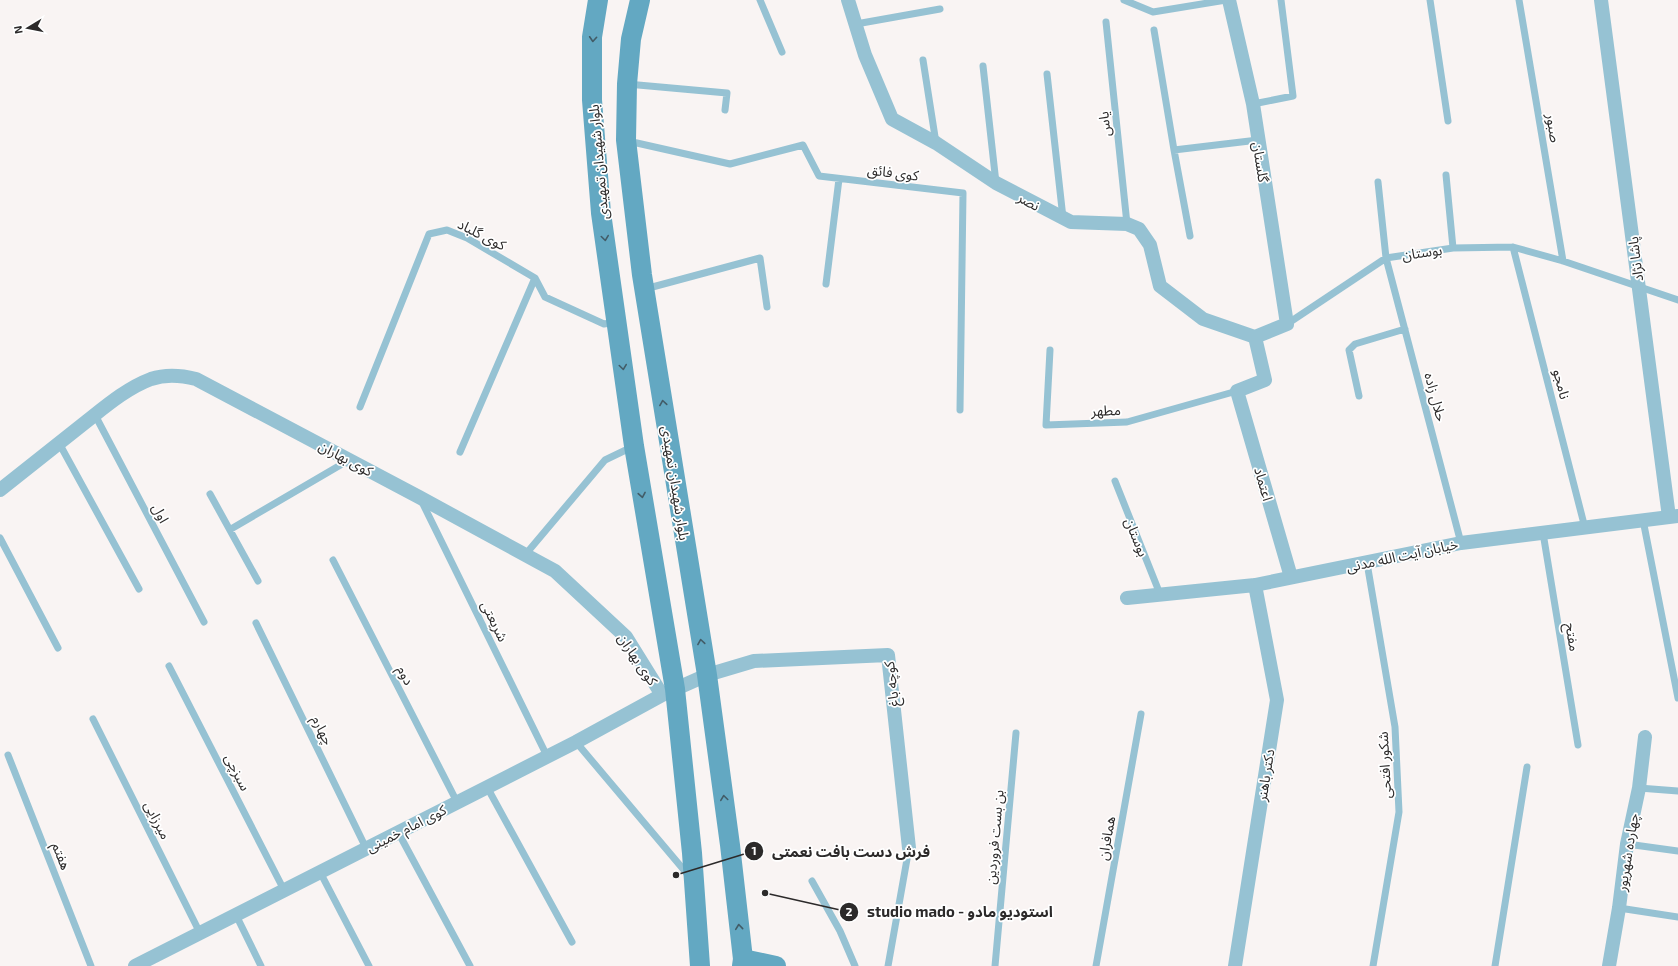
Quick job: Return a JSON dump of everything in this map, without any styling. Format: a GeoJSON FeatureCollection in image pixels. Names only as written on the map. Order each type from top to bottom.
{"type":"FeatureCollection","features":[{"type":"Feature","properties":{"kind":"main road","name":"بلوار شهیدان تمهیدی"},"geometry":{"type":"LineString","coordinates":[[598,0],[592,37],[592,100],[601,213],[669,692],[694,882],[700,966]]}},
{"type":"Feature","properties":{"kind":"main road","name":"بلوار شهیدان تمهیدی"},"geometry":{"type":"LineString","coordinates":[[640,0],[632,39],[627,84],[626,140],[644,289],[707,675],[730,845],[742,963]]}},
{"type":"Feature","properties":{"kind":"main road"},"geometry":{"type":"LineString","coordinates":[[742,963],[776,966]]}},
{"type":"Feature","properties":{"kind":"street","name":"نصر"},"geometry":{"type":"LineString","coordinates":[[848,0],[865,55],[892,119],[936,143],[996,183],[1071,222],[1127,224]]}},
{"type":"Feature","properties":{"kind":"street","name":"گلستان"},"geometry":{"type":"LineString","coordinates":[[1228,0],[1253,104],[1287,324]]}},
{"type":"Feature","properties":{"kind":"street","name":"پاشا نژاد"},"geometry":{"type":"LineString","coordinates":[[1601,0],[1638,287],[1674,516]]}},
{"type":"Feature","properties":{"kind":"street"},"geometry":{"type":"LineString","coordinates":[[1127,224],[1139,229],[1150,245],[1160,286],[1203,319],[1255,337],[1266,380],[1237,391]]}},
{"type":"Feature","properties":{"kind":"street","name":"بوستان"},"geometry":{"type":"LineString","coordinates":[[1255,337],[1287,324]]}},
{"type":"Feature","properties":{"kind":"street","name":"کوی بهاران"},"geometry":{"type":"LineString","coordinates":[[0,490],[95,415],[133,388],[150,379],[167,375],[182,375],[196,379],[555,571],[626,637],[669,692]]}},
{"type":"Feature","properties":{"kind":"street","name":"اعتماد"},"geometry":{"type":"LineString","coordinates":[[1237,391],[1291,577]]}},
{"type":"Feature","properties":{"kind":"street","name":"خیابان آیت الله مدنی"},"geometry":{"type":"LineString","coordinates":[[1126,598],[1255,585],[1461,543],[1674,516]]}},
{"type":"Feature","properties":{"kind":"street","name":"دکتر باهنر"},"geometry":{"type":"LineString","coordinates":[[1235,966],[1277,700],[1255,585]]}},
{"type":"Feature","properties":{"kind":"street","name":"کوچه باغ"},"geometry":{"type":"LineString","coordinates":[[707,675],[754,660],[888,655],[910,848]]}},
{"type":"Feature","properties":{"kind":"street","name":"کوی امام خمینی"},"geometry":{"type":"LineString","coordinates":[[140,965],[366,848],[576,742],[669,692],[707,675]]}},
{"type":"Feature","properties":{"kind":"street","name":"چهارده شهریور"},"geometry":{"type":"LineString","coordinates":[[1609,966],[1619,908],[1627,844],[1639,788],[1645,737]]}},
{"type":"Feature","properties":{"kind":"lane"},"geometry":{"type":"LineString","coordinates":[[760,0],[782,52]]}},
{"type":"Feature","properties":{"kind":"lane"},"geometry":{"type":"LineString","coordinates":[[1124,0],[1153,12],[1228,0]]}},
{"type":"Feature","properties":{"kind":"lane"},"geometry":{"type":"LineString","coordinates":[[1253,104],[1293,96],[1281,0]]}},
{"type":"Feature","properties":{"kind":"lane"},"geometry":{"type":"LineString","coordinates":[[1430,0],[1448,121]]}},
{"type":"Feature","properties":{"kind":"lane","name":"صبور"},"geometry":{"type":"LineString","coordinates":[[1519,0],[1563,261]]}},
{"type":"Feature","properties":{"kind":"lane"},"geometry":{"type":"LineString","coordinates":[[856,24],[940,10]]}},
{"type":"Feature","properties":{"kind":"lane","name":"یاس"},"geometry":{"type":"LineString","coordinates":[[1106,22],[1127,224]]}},
{"type":"Feature","properties":{"kind":"lane"},"geometry":{"type":"LineString","coordinates":[[1154,30],[1190,236]]}},
{"type":"Feature","properties":{"kind":"lane"},"geometry":{"type":"LineString","coordinates":[[923,60],[936,143]]}},
{"type":"Feature","properties":{"kind":"lane"},"geometry":{"type":"LineString","coordinates":[[983,66],[996,183]]}},
{"type":"Feature","properties":{"kind":"lane"},"geometry":{"type":"LineString","coordinates":[[1047,74],[1063,218]]}},
{"type":"Feature","properties":{"kind":"lane"},"geometry":{"type":"LineString","coordinates":[[627,84],[727,93],[725,110]]}},
{"type":"Feature","properties":{"kind":"lane","name":"کوی فائق"},"geometry":{"type":"LineString","coordinates":[[626,140],[730,164],[803,145],[820,176],[963,194],[960,410]]}},
{"type":"Feature","properties":{"kind":"lane"},"geometry":{"type":"LineString","coordinates":[[1174,150],[1258,140]]}},
{"type":"Feature","properties":{"kind":"lane"},"geometry":{"type":"LineString","coordinates":[[1446,175],[1453,248]]}},
{"type":"Feature","properties":{"kind":"lane"},"geometry":{"type":"LineString","coordinates":[[826,284],[839,178]]}},
{"type":"Feature","properties":{"kind":"lane","name":"حلال زاده"},"geometry":{"type":"LineString","coordinates":[[1378,182],[1386,258],[1461,543]]}},
{"type":"Feature","properties":{"kind":"lane","name":"کوی گلباد"},"geometry":{"type":"LineString","coordinates":[[360,407],[429,234],[447,230],[467,238],[535,278]]}},
{"type":"Feature","properties":{"kind":"lane","name":"بوستان"},"geometry":{"type":"LineString","coordinates":[[1287,324],[1386,258],[1453,248],[1513,247],[1563,261],[1678,300]]}},
{"type":"Feature","properties":{"kind":"lane","name":"نامجو"},"geometry":{"type":"LineString","coordinates":[[1513,247],[1585,528]]}},
{"type":"Feature","properties":{"kind":"lane"},"geometry":{"type":"LineString","coordinates":[[644,289],[760,258],[767,307]]}},
{"type":"Feature","properties":{"kind":"lane"},"geometry":{"type":"LineString","coordinates":[[535,278],[544,296],[604,324],[616,322]]}},
{"type":"Feature","properties":{"kind":"lane"},"geometry":{"type":"LineString","coordinates":[[460,452],[535,278]]}},
{"type":"Feature","properties":{"kind":"lane"},"geometry":{"type":"LineString","coordinates":[[1358,396],[1349,350],[1355,344],[1405,329]]}},
{"type":"Feature","properties":{"kind":"lane","name":"مطهر"},"geometry":{"type":"LineString","coordinates":[[1050,350],[1046,424],[1127,422],[1237,391]]}},
{"type":"Feature","properties":{"kind":"lane","name":"اول"},"geometry":{"type":"LineString","coordinates":[[95,415],[204,622]]}},
{"type":"Feature","properties":{"kind":"lane"},"geometry":{"type":"LineString","coordinates":[[59,443],[139,589]]}},
{"type":"Feature","properties":{"kind":"lane"},"geometry":{"type":"LineString","coordinates":[[525,555],[605,460],[634,446]]}},
{"type":"Feature","properties":{"kind":"lane"},"geometry":{"type":"LineString","coordinates":[[231,529],[349,460]]}},
{"type":"Feature","properties":{"kind":"lane","name":"بوستان"},"geometry":{"type":"LineString","coordinates":[[1115,481],[1160,594]]}},
{"type":"Feature","properties":{"kind":"lane"},"geometry":{"type":"LineString","coordinates":[[210,494],[231,529],[258,581]]}},
{"type":"Feature","properties":{"kind":"lane","name":"شریعتی"},"geometry":{"type":"LineString","coordinates":[[419,497],[547,756]]}},
{"type":"Feature","properties":{"kind":"lane"},"geometry":{"type":"LineString","coordinates":[[1643,520],[1678,698]]}},
{"type":"Feature","properties":{"kind":"lane","name":"مفتح"},"geometry":{"type":"LineString","coordinates":[[1543,533],[1578,745]]}},
{"type":"Feature","properties":{"kind":"lane"},"geometry":{"type":"LineString","coordinates":[[0,538],[58,648]]}},
{"type":"Feature","properties":{"kind":"lane","name":"دوم"},"geometry":{"type":"LineString","coordinates":[[333,560],[457,802]]}},
{"type":"Feature","properties":{"kind":"lane","name":"شکور افتحی"},"geometry":{"type":"LineString","coordinates":[[1367,563],[1395,726],[1399,812],[1373,966]]}},
{"type":"Feature","properties":{"kind":"lane","name":"چهارم"},"geometry":{"type":"LineString","coordinates":[[256,623],[366,848]]}},
{"type":"Feature","properties":{"kind":"lane","name":"سبزچی"},"geometry":{"type":"LineString","coordinates":[[169,666],[284,890]]}},
{"type":"Feature","properties":{"kind":"lane","name":"همافران"},"geometry":{"type":"LineString","coordinates":[[1096,966],[1141,714]]}},
{"type":"Feature","properties":{"kind":"lane","name":"میرزایی"},"geometry":{"type":"LineString","coordinates":[[92,719],[200,933]]}},
{"type":"Feature","properties":{"kind":"lane","name":"بن بست فروردین"},"geometry":{"type":"LineString","coordinates":[[995,966],[1016,733]]}},
{"type":"Feature","properties":{"kind":"lane"},"geometry":{"type":"LineString","coordinates":[[576,742],[694,882]]}},
{"type":"Feature","properties":{"kind":"lane","name":"هفتم"},"geometry":{"type":"LineString","coordinates":[[8,755],[91,966]]}},
{"type":"Feature","properties":{"kind":"lane"},"geometry":{"type":"LineString","coordinates":[[1495,966],[1527,767]]}},
{"type":"Feature","properties":{"kind":"lane"},"geometry":{"type":"LineString","coordinates":[[487,787],[572,942]]}},
{"type":"Feature","properties":{"kind":"lane"},"geometry":{"type":"LineString","coordinates":[[1639,788],[1678,791]]}},
{"type":"Feature","properties":{"kind":"lane"},"geometry":{"type":"LineString","coordinates":[[398,832],[470,966]]}},
{"type":"Feature","properties":{"kind":"lane"},"geometry":{"type":"LineString","coordinates":[[1627,844],[1678,851]]}},
{"type":"Feature","properties":{"kind":"lane"},"geometry":{"type":"LineString","coordinates":[[888,966],[910,848]]}},
{"type":"Feature","properties":{"kind":"lane"},"geometry":{"type":"LineString","coordinates":[[320,872],[369,966]]}},
{"type":"Feature","properties":{"kind":"lane"},"geometry":{"type":"LineString","coordinates":[[812,881],[840,931],[855,966]]}},
{"type":"Feature","properties":{"kind":"lane"},"geometry":{"type":"LineString","coordinates":[[1619,908],[1678,916]]}},
{"type":"Feature","properties":{"kind":"lane"},"geometry":{"type":"LineString","coordinates":[[236,915],[261,966]]}},
{"type":"Feature","properties":{"kind":"place","name":"فرش دست بافت نعمتی"},"geometry":{"type":"Point","coordinates":[676,875]}},
{"type":"Feature","properties":{"kind":"place","name":"studio mado - استودیو مادو"},"geometry":{"type":"Point","coordinates":[765,893]}}]}
